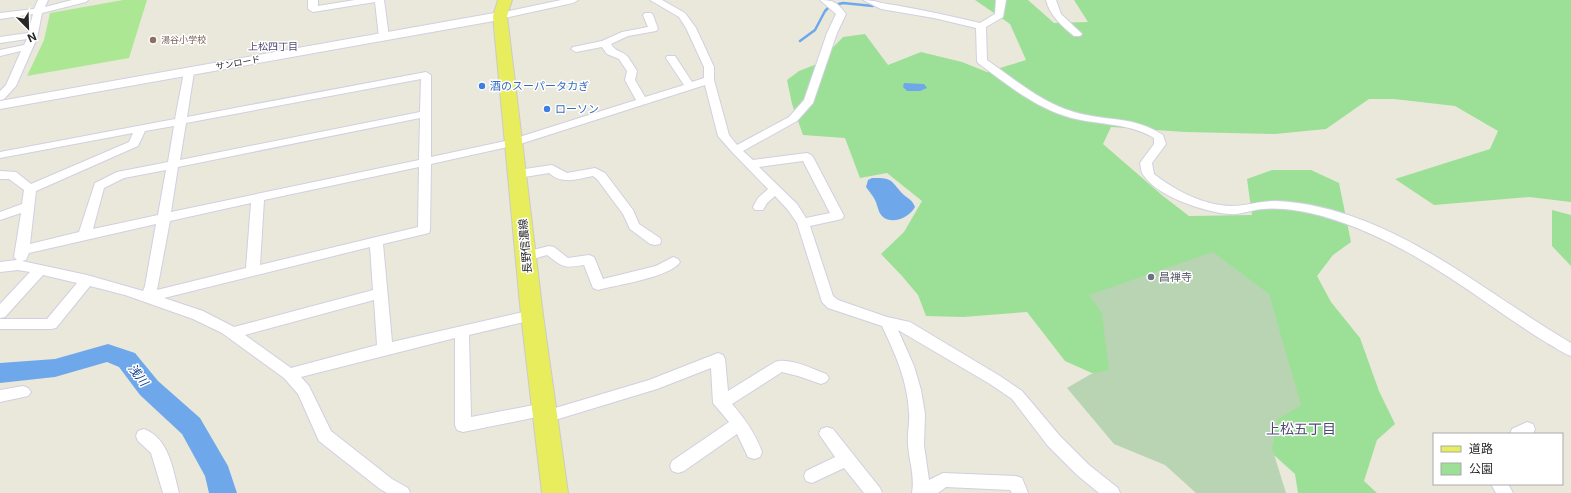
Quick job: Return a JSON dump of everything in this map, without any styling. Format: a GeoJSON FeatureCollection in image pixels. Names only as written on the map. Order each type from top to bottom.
{"type":"FeatureCollection","features":[{"type":"Feature","properties":{"kind":"main road","name":"長野信濃線"},"geometry":{"type":"LineString","coordinates":[[505,0],[500,16],[532,315],[555,493]]}},
{"type":"Feature","properties":{"kind":"street"},"geometry":{"type":"LineString","coordinates":[[0,97],[10,86],[28,47],[38,11],[43,0]]}},
{"type":"Feature","properties":{"kind":"street"},"geometry":{"type":"LineString","coordinates":[[0,16],[38,11],[83,0]]}},
{"type":"Feature","properties":{"kind":"street"},"geometry":{"type":"LineString","coordinates":[[313,0],[313,9],[373,0]]}},
{"type":"Feature","properties":{"kind":"street"},"geometry":{"type":"LineString","coordinates":[[379,0],[384,37]]}},
{"type":"Feature","properties":{"kind":"street"},"geometry":{"type":"LineString","coordinates":[[500,16],[573,0]]}},
{"type":"Feature","properties":{"kind":"street"},"geometry":{"type":"LineString","coordinates":[[655,0],[682,15],[691,28],[709,67],[709,80],[724,136],[793,207],[803,223],[827,298],[833,304],[887,322],[906,326],[922,334],[1017,395],[1054,441],[1083,470],[1112,493]]}},
{"type":"Feature","properties":{"kind":"street"},"geometry":{"type":"LineString","coordinates":[[736,150],[793,119],[809,101],[832,33],[841,14],[835,7],[825,0]]}},
{"type":"Feature","properties":{"kind":"street"},"geometry":{"type":"LineString","coordinates":[[868,0],[881,6],[901,4],[981,26],[1000,15],[1001,0]]}},
{"type":"Feature","properties":{"kind":"street"},"geometry":{"type":"LineString","coordinates":[[1051,0],[1052,9],[1056,15],[1077,34]]}},
{"type":"Feature","properties":{"kind":"street"},"geometry":{"type":"LineString","coordinates":[[576,49],[605,43],[625,34],[653,29],[648,14]]}},
{"type":"Feature","properties":{"kind":"street","name":"サンロード"},"geometry":{"type":"LineString","coordinates":[[0,105],[500,16]]}},
{"type":"Feature","properties":{"kind":"street"},"geometry":{"type":"LineString","coordinates":[[981,26],[982,61],[1042,101],[1068,114],[1094,119],[1133,123],[1149,129],[1158,137],[1160,144],[1146,163],[1149,175],[1166,189],[1193,201],[1216,208],[1232,210],[1268,204],[1288,206],[1322,212],[1371,228],[1418,250],[1464,279],[1554,341],[1571,350]]}},
{"type":"Feature","properties":{"kind":"street"},"geometry":{"type":"LineString","coordinates":[[0,40],[32,35]]}},
{"type":"Feature","properties":{"kind":"street"},"geometry":{"type":"LineString","coordinates":[[605,43],[610,52],[624,57],[632,70],[630,80],[642,101]]}},
{"type":"Feature","properties":{"kind":"street"},"geometry":{"type":"LineString","coordinates":[[0,52],[28,47]]}},
{"type":"Feature","properties":{"kind":"street"},"geometry":{"type":"LineString","coordinates":[[670,58],[690,86]]}},
{"type":"Feature","properties":{"kind":"street"},"geometry":{"type":"LineString","coordinates":[[147,297],[152,286],[189,72]]}},
{"type":"Feature","properties":{"kind":"street"},"geometry":{"type":"LineString","coordinates":[[0,155],[426,75],[424,230],[376,243],[253,270],[147,297]]}},
{"type":"Feature","properties":{"kind":"street"},"geometry":{"type":"LineString","coordinates":[[23,250],[85,235],[513,143],[709,80]]}},
{"type":"Feature","properties":{"kind":"street"},"geometry":{"type":"LineString","coordinates":[[85,235],[99,186],[121,176],[172,164],[426,114]]}},
{"type":"Feature","properties":{"kind":"street"},"geometry":{"type":"LineString","coordinates":[[30,189],[134,144],[141,128]]}},
{"type":"Feature","properties":{"kind":"street"},"geometry":{"type":"LineString","coordinates":[[751,164],[807,157],[838,216],[803,223]]}},
{"type":"Feature","properties":{"kind":"street"},"geometry":{"type":"LineString","coordinates":[[518,174],[552,169],[558,176],[567,178],[595,172],[601,176],[629,213],[634,226],[655,241]]}},
{"type":"Feature","properties":{"kind":"street"},"geometry":{"type":"LineString","coordinates":[[0,175],[12,175],[30,189]]}},
{"type":"Feature","properties":{"kind":"street"},"geometry":{"type":"LineString","coordinates":[[18,265],[23,250],[30,189]]}},
{"type":"Feature","properties":{"kind":"street"},"geometry":{"type":"LineString","coordinates":[[759,207],[762,201],[776,189]]}},
{"type":"Feature","properties":{"kind":"street"},"geometry":{"type":"LineString","coordinates":[[253,270],[258,198]]}},
{"type":"Feature","properties":{"kind":"street"},"geometry":{"type":"LineString","coordinates":[[0,216],[29,206]]}},
{"type":"Feature","properties":{"kind":"street"},"geometry":{"type":"LineString","coordinates":[[376,243],[385,349]]}},
{"type":"Feature","properties":{"kind":"street"},"geometry":{"type":"LineString","coordinates":[[526,256],[549,250],[566,263],[589,260],[598,285],[660,270],[673,262]]}},
{"type":"Feature","properties":{"kind":"street"},"geometry":{"type":"LineString","coordinates":[[0,267],[18,265],[87,280],[147,297],[198,315],[232,333],[289,374],[304,390],[325,436],[386,484],[402,493]]}},
{"type":"Feature","properties":{"kind":"street"},"geometry":{"type":"LineString","coordinates":[[0,313],[40,270]]}},
{"type":"Feature","properties":{"kind":"street"},"geometry":{"type":"LineString","coordinates":[[0,324],[51,324],[87,280]]}},
{"type":"Feature","properties":{"kind":"street"},"geometry":{"type":"LineString","coordinates":[[232,333],[380,293]]}},
{"type":"Feature","properties":{"kind":"street"},"geometry":{"type":"LineString","coordinates":[[289,374],[385,349],[532,315]]}},
{"type":"Feature","properties":{"kind":"street"},"geometry":{"type":"LineString","coordinates":[[887,322],[905,359],[911,378],[917,414],[916,445],[922,485],[920,493]]}},
{"type":"Feature","properties":{"kind":"street"},"geometry":{"type":"LineString","coordinates":[[462,331],[463,425],[545,413],[652,385],[718,359],[721,403],[740,423],[754,452]]}},
{"type":"Feature","properties":{"kind":"street"},"geometry":{"type":"LineString","coordinates":[[721,403],[780,366],[799,370],[821,378]]}},
{"type":"Feature","properties":{"kind":"street"},"geometry":{"type":"LineString","coordinates":[[0,396],[23,392]]}},
{"type":"Feature","properties":{"kind":"street"},"geometry":{"type":"LineString","coordinates":[[678,466],[740,423]]}},
{"type":"Feature","properties":{"kind":"street"},"geometry":{"type":"LineString","coordinates":[[827,434],[874,493]]}},
{"type":"Feature","properties":{"kind":"street"},"geometry":{"type":"LineString","coordinates":[[144,436],[158,449],[171,493]]}},
{"type":"Feature","properties":{"kind":"street"},"geometry":{"type":"LineString","coordinates":[[812,476],[847,459]]}},
{"type":"Feature","properties":{"kind":"street"},"geometry":{"type":"LineString","coordinates":[[924,493],[943,480],[1016,484],[1020,493]]}},
{"type":"Feature","properties":{"kind":"green space"},"geometry":{"type":"Polygon","coordinates":[[[123,0],[147,0],[129,58],[27,76],[44,40],[50,13],[123,0]]]}},
{"type":"Feature","properties":{"kind":"green space"},"geometry":{"type":"Polygon","coordinates":[[[975,0],[1028,0],[1054,23],[1088,22],[1074,0],[1571,0],[1571,202],[1529,197],[1434,205],[1395,179],[1490,149],[1498,131],[1455,106],[1394,99],[1369,99],[1326,129],[1275,134],[1185,132],[1111,127],[1103,144],[1163,196],[1189,216],[1252,215],[1247,179],[1272,170],[1311,170],[1339,183],[1351,242],[1333,255],[1317,276],[1331,302],[1360,338],[1379,391],[1395,424],[1377,440],[1364,481],[1377,493],[1298,493],[1295,474],[1265,447],[1192,418],[1065,361],[1027,312],[963,317],[926,316],[918,295],[881,254],[904,232],[922,201],[887,173],[860,178],[845,138],[803,135],[792,104],[787,80],[799,71],[817,64],[843,37],[865,34],[888,65],[921,52],[962,62],[987,72],[1026,60],[1010,24],[975,0]]]}},
{"type":"Feature","properties":{"kind":"green space"},"geometry":{"type":"Polygon","coordinates":[[[1552,210],[1571,215],[1571,266],[1552,246],[1552,210]]]}},
{"type":"Feature","properties":{"kind":"green space"},"geometry":{"type":"Polygon","coordinates":[[[1213,252],[1269,294],[1301,405],[1278,419],[1272,448],[1286,493],[1196,493],[1165,465],[1114,444],[1067,388],[1091,374],[1109,370],[1102,313],[1089,295],[1213,252]]]}},
{"type":"Feature","properties":{"kind":"water"},"geometry":{"type":"Polygon","coordinates":[[[904,83],[924,84],[927,88],[920,91],[907,91],[903,87],[904,83]]]}},
{"type":"Feature","properties":{"kind":"water"},"geometry":{"type":"Polygon","coordinates":[[[872,178],[884,178],[891,181],[911,200],[915,207],[913,211],[905,217],[896,220],[883,217],[874,198],[866,187],[868,180],[872,178]]]}},
{"type":"Feature","properties":{"kind":"waterway"},"geometry":{"type":"LineString","coordinates":[[800,41],[815,30],[825,11],[830,6],[843,3],[873,6]]}},
{"type":"Feature","properties":{"kind":"waterway","name":"浅川"},"geometry":{"type":"LineString","coordinates":[[0,373],[55,368],[108,353],[127,360],[149,388],[191,426],[218,474],[223,493]]}},
{"type":"Feature","properties":{"kind":"place","name":"湯谷小学校"},"geometry":{"type":"Point","coordinates":[153,40]}},
{"type":"Feature","properties":{"kind":"place","name":"酒のスーパータカぎ"},"geometry":{"type":"Point","coordinates":[482,86]}},
{"type":"Feature","properties":{"kind":"place","name":"ローソン"},"geometry":{"type":"Point","coordinates":[547,109]}},
{"type":"Feature","properties":{"kind":"place","name":"昌禅寺"},"geometry":{"type":"Point","coordinates":[1151,277]}},
{"type":"Feature","properties":{"kind":"district","name":"上松四丁目"},"geometry":{"type":"Point","coordinates":[273,46]}},
{"type":"Feature","properties":{"kind":"district","name":"上松五丁目"},"geometry":{"type":"Point","coordinates":[1301,429]}}]}
